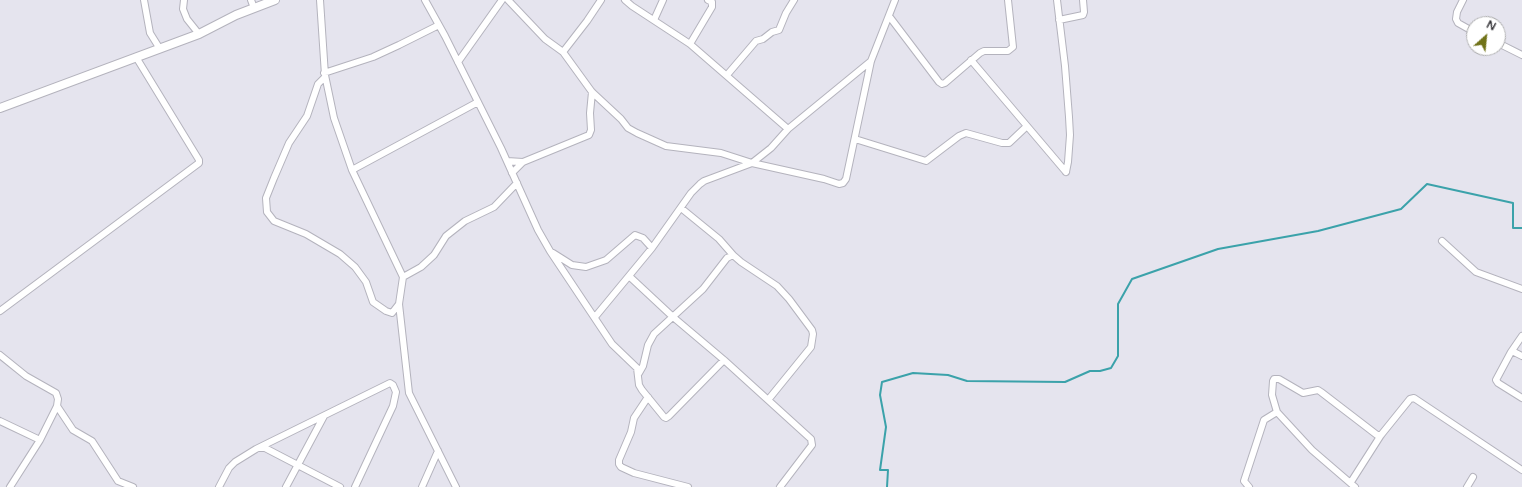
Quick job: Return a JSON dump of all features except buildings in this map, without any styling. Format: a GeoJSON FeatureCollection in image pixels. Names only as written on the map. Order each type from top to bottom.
{"type":"FeatureCollection","features":[{"type":"Feature","properties":{"kind":"main road"},"geometry":{"type":"LineString","coordinates":[[0,108],[198,34],[252,4],[275,0]]}},
{"type":"Feature","properties":{"kind":"street"},"geometry":{"type":"LineString","coordinates":[[144,0],[150,33],[160,49]]}},
{"type":"Feature","properties":{"kind":"street"},"geometry":{"type":"LineString","coordinates":[[184,0],[183,9],[187,19],[198,34]]}},
{"type":"Feature","properties":{"kind":"street"},"geometry":{"type":"LineString","coordinates":[[320,0],[325,75],[334,118],[352,170],[403,277],[399,304],[409,393],[456,487]]}},
{"type":"Feature","properties":{"kind":"street"},"geometry":{"type":"LineString","coordinates":[[425,0],[478,102],[507,161],[538,230],[550,251],[612,344],[637,368],[639,373],[639,385],[664,417],[666,418],[724,360]]}},
{"type":"Feature","properties":{"kind":"street"},"geometry":{"type":"LineString","coordinates":[[458,62],[502,0]]}},
{"type":"Feature","properties":{"kind":"street"},"geometry":{"type":"LineString","coordinates":[[508,0],[546,39],[563,52],[592,92],[621,119],[628,128],[650,140],[666,146],[721,153],[752,163],[840,184],[846,179],[871,61],[890,16],[895,0]]}},
{"type":"Feature","properties":{"kind":"street"},"geometry":{"type":"LineString","coordinates":[[563,52],[601,0]]}},
{"type":"Feature","properties":{"kind":"street"},"geometry":{"type":"LineString","coordinates":[[626,0],[632,6],[690,44],[788,129]]}},
{"type":"Feature","properties":{"kind":"street"},"geometry":{"type":"LineString","coordinates":[[654,20],[663,0]]}},
{"type":"Feature","properties":{"kind":"street"},"geometry":{"type":"LineString","coordinates":[[690,44],[712,8],[712,2],[708,0]]}},
{"type":"Feature","properties":{"kind":"street"},"geometry":{"type":"LineString","coordinates":[[727,75],[756,41],[763,39],[772,32],[778,30],[794,0]]}},
{"type":"Feature","properties":{"kind":"street"},"geometry":{"type":"LineString","coordinates":[[890,16],[942,84],[984,51],[1008,51],[1013,47],[1008,0]]}},
{"type":"Feature","properties":{"kind":"street"},"geometry":{"type":"LineString","coordinates":[[971,60],[1066,172],[1070,135],[1065,66],[1057,0]]}},
{"type":"Feature","properties":{"kind":"street"},"geometry":{"type":"LineString","coordinates":[[1059,20],[1083,15],[1083,0]]}},
{"type":"Feature","properties":{"kind":"street"},"geometry":{"type":"LineString","coordinates":[[1463,0],[1457,12],[1456,19],[1458,23],[1466,28]]}},
{"type":"Feature","properties":{"kind":"street"},"geometry":{"type":"LineString","coordinates":[[399,304],[392,313],[386,311],[373,302],[366,282],[355,267],[340,254],[306,234],[274,221],[267,212],[266,198],[290,143],[307,116],[318,84],[325,75],[373,57],[439,25]]}},
{"type":"Feature","properties":{"kind":"street"},"geometry":{"type":"LineString","coordinates":[[1506,47],[1522,55]]}},
{"type":"Feature","properties":{"kind":"street"},"geometry":{"type":"LineString","coordinates":[[0,311],[199,163],[195,153],[136,57]]}},
{"type":"Feature","properties":{"kind":"street"},"geometry":{"type":"LineString","coordinates":[[595,317],[652,248],[691,193],[704,181],[752,163],[771,148],[788,129],[871,61]]}},
{"type":"Feature","properties":{"kind":"street"},"geometry":{"type":"LineString","coordinates":[[512,173],[524,162],[588,135],[591,130],[590,113],[592,92]]}},
{"type":"Feature","properties":{"kind":"street"},"geometry":{"type":"LineString","coordinates":[[352,170],[478,102]]}},
{"type":"Feature","properties":{"kind":"street"},"geometry":{"type":"LineString","coordinates":[[855,139],[926,161],[959,136],[966,133],[1002,143],[1009,143],[1027,126]]}},
{"type":"Feature","properties":{"kind":"street"},"geometry":{"type":"LineString","coordinates":[[507,161],[524,162]]}},
{"type":"Feature","properties":{"kind":"street"},"geometry":{"type":"LineString","coordinates":[[403,277],[422,267],[434,255],[446,236],[465,221],[494,208],[517,183]]}},
{"type":"Feature","properties":{"kind":"street"},"geometry":{"type":"LineString","coordinates":[[681,208],[719,239],[733,255],[763,278],[777,286],[794,304],[813,334],[811,347],[768,400]]}},
{"type":"Feature","properties":{"kind":"street"},"geometry":{"type":"LineString","coordinates":[[550,251],[572,265],[586,267],[606,260],[635,235],[644,238],[652,248]]}},
{"type":"Feature","properties":{"kind":"street"},"geometry":{"type":"LineString","coordinates":[[1442,241],[1476,272],[1522,288]]}},
{"type":"Feature","properties":{"kind":"street"},"geometry":{"type":"LineString","coordinates":[[639,373],[643,366],[648,345],[654,334],[703,289],[727,258],[733,255]]}},
{"type":"Feature","properties":{"kind":"street"},"geometry":{"type":"LineString","coordinates":[[629,276],[811,439],[813,442],[812,446],[780,487]]}},
{"type":"Feature","properties":{"kind":"street"},"geometry":{"type":"LineString","coordinates":[[1522,336],[1496,380],[1522,398]]}},
{"type":"Feature","properties":{"kind":"street"},"geometry":{"type":"LineString","coordinates":[[1512,351],[1522,356]]}},
{"type":"Feature","properties":{"kind":"street"},"geometry":{"type":"LineString","coordinates":[[0,355],[26,376],[56,393],[58,399],[57,406],[40,440],[10,487]]}},
{"type":"Feature","properties":{"kind":"street"},"geometry":{"type":"LineString","coordinates":[[1381,436],[1377,435],[1318,390],[1303,393],[1278,379],[1274,379],[1271,390],[1277,412],[1312,450],[1353,485],[1381,436],[1410,399],[1414,398],[1522,470]]}},
{"type":"Feature","properties":{"kind":"street"},"geometry":{"type":"LineString","coordinates":[[219,487],[229,468],[235,462],[388,384],[393,384],[396,392],[394,406],[355,487]]}},
{"type":"Feature","properties":{"kind":"street"},"geometry":{"type":"LineString","coordinates":[[648,397],[634,418],[631,432],[624,446],[619,464],[634,473],[688,487]]}},
{"type":"Feature","properties":{"kind":"street"},"geometry":{"type":"LineString","coordinates":[[57,406],[73,430],[92,441],[118,481],[133,487]]}},
{"type":"Feature","properties":{"kind":"street"},"geometry":{"type":"LineString","coordinates":[[1249,487],[1244,480],[1264,420],[1277,412]]}},
{"type":"Feature","properties":{"kind":"street"},"geometry":{"type":"LineString","coordinates":[[286,487],[324,416]]}},
{"type":"Feature","properties":{"kind":"street"},"geometry":{"type":"LineString","coordinates":[[0,421],[40,440]]}},
{"type":"Feature","properties":{"kind":"street"},"geometry":{"type":"LineString","coordinates":[[260,448],[265,448],[340,487]]}},
{"type":"Feature","properties":{"kind":"street"},"geometry":{"type":"LineString","coordinates":[[422,487],[438,451]]}},
{"type":"Feature","properties":{"kind":"street"},"geometry":{"type":"LineString","coordinates":[[1467,487],[1473,477]]}},
{"type":"Feature","properties":{"kind":"waterway"},"geometry":{"type":"LineString","coordinates":[[887,487],[888,470],[880,470],[886,427],[880,395],[882,382],[913,373],[948,375],[967,381],[1065,382],[1090,371],[1100,371],[1111,368],[1118,356],[1118,304],[1132,279],[1218,249],[1318,231],[1401,209],[1427,184],[1513,203],[1513,228],[1522,228]]}}]}
